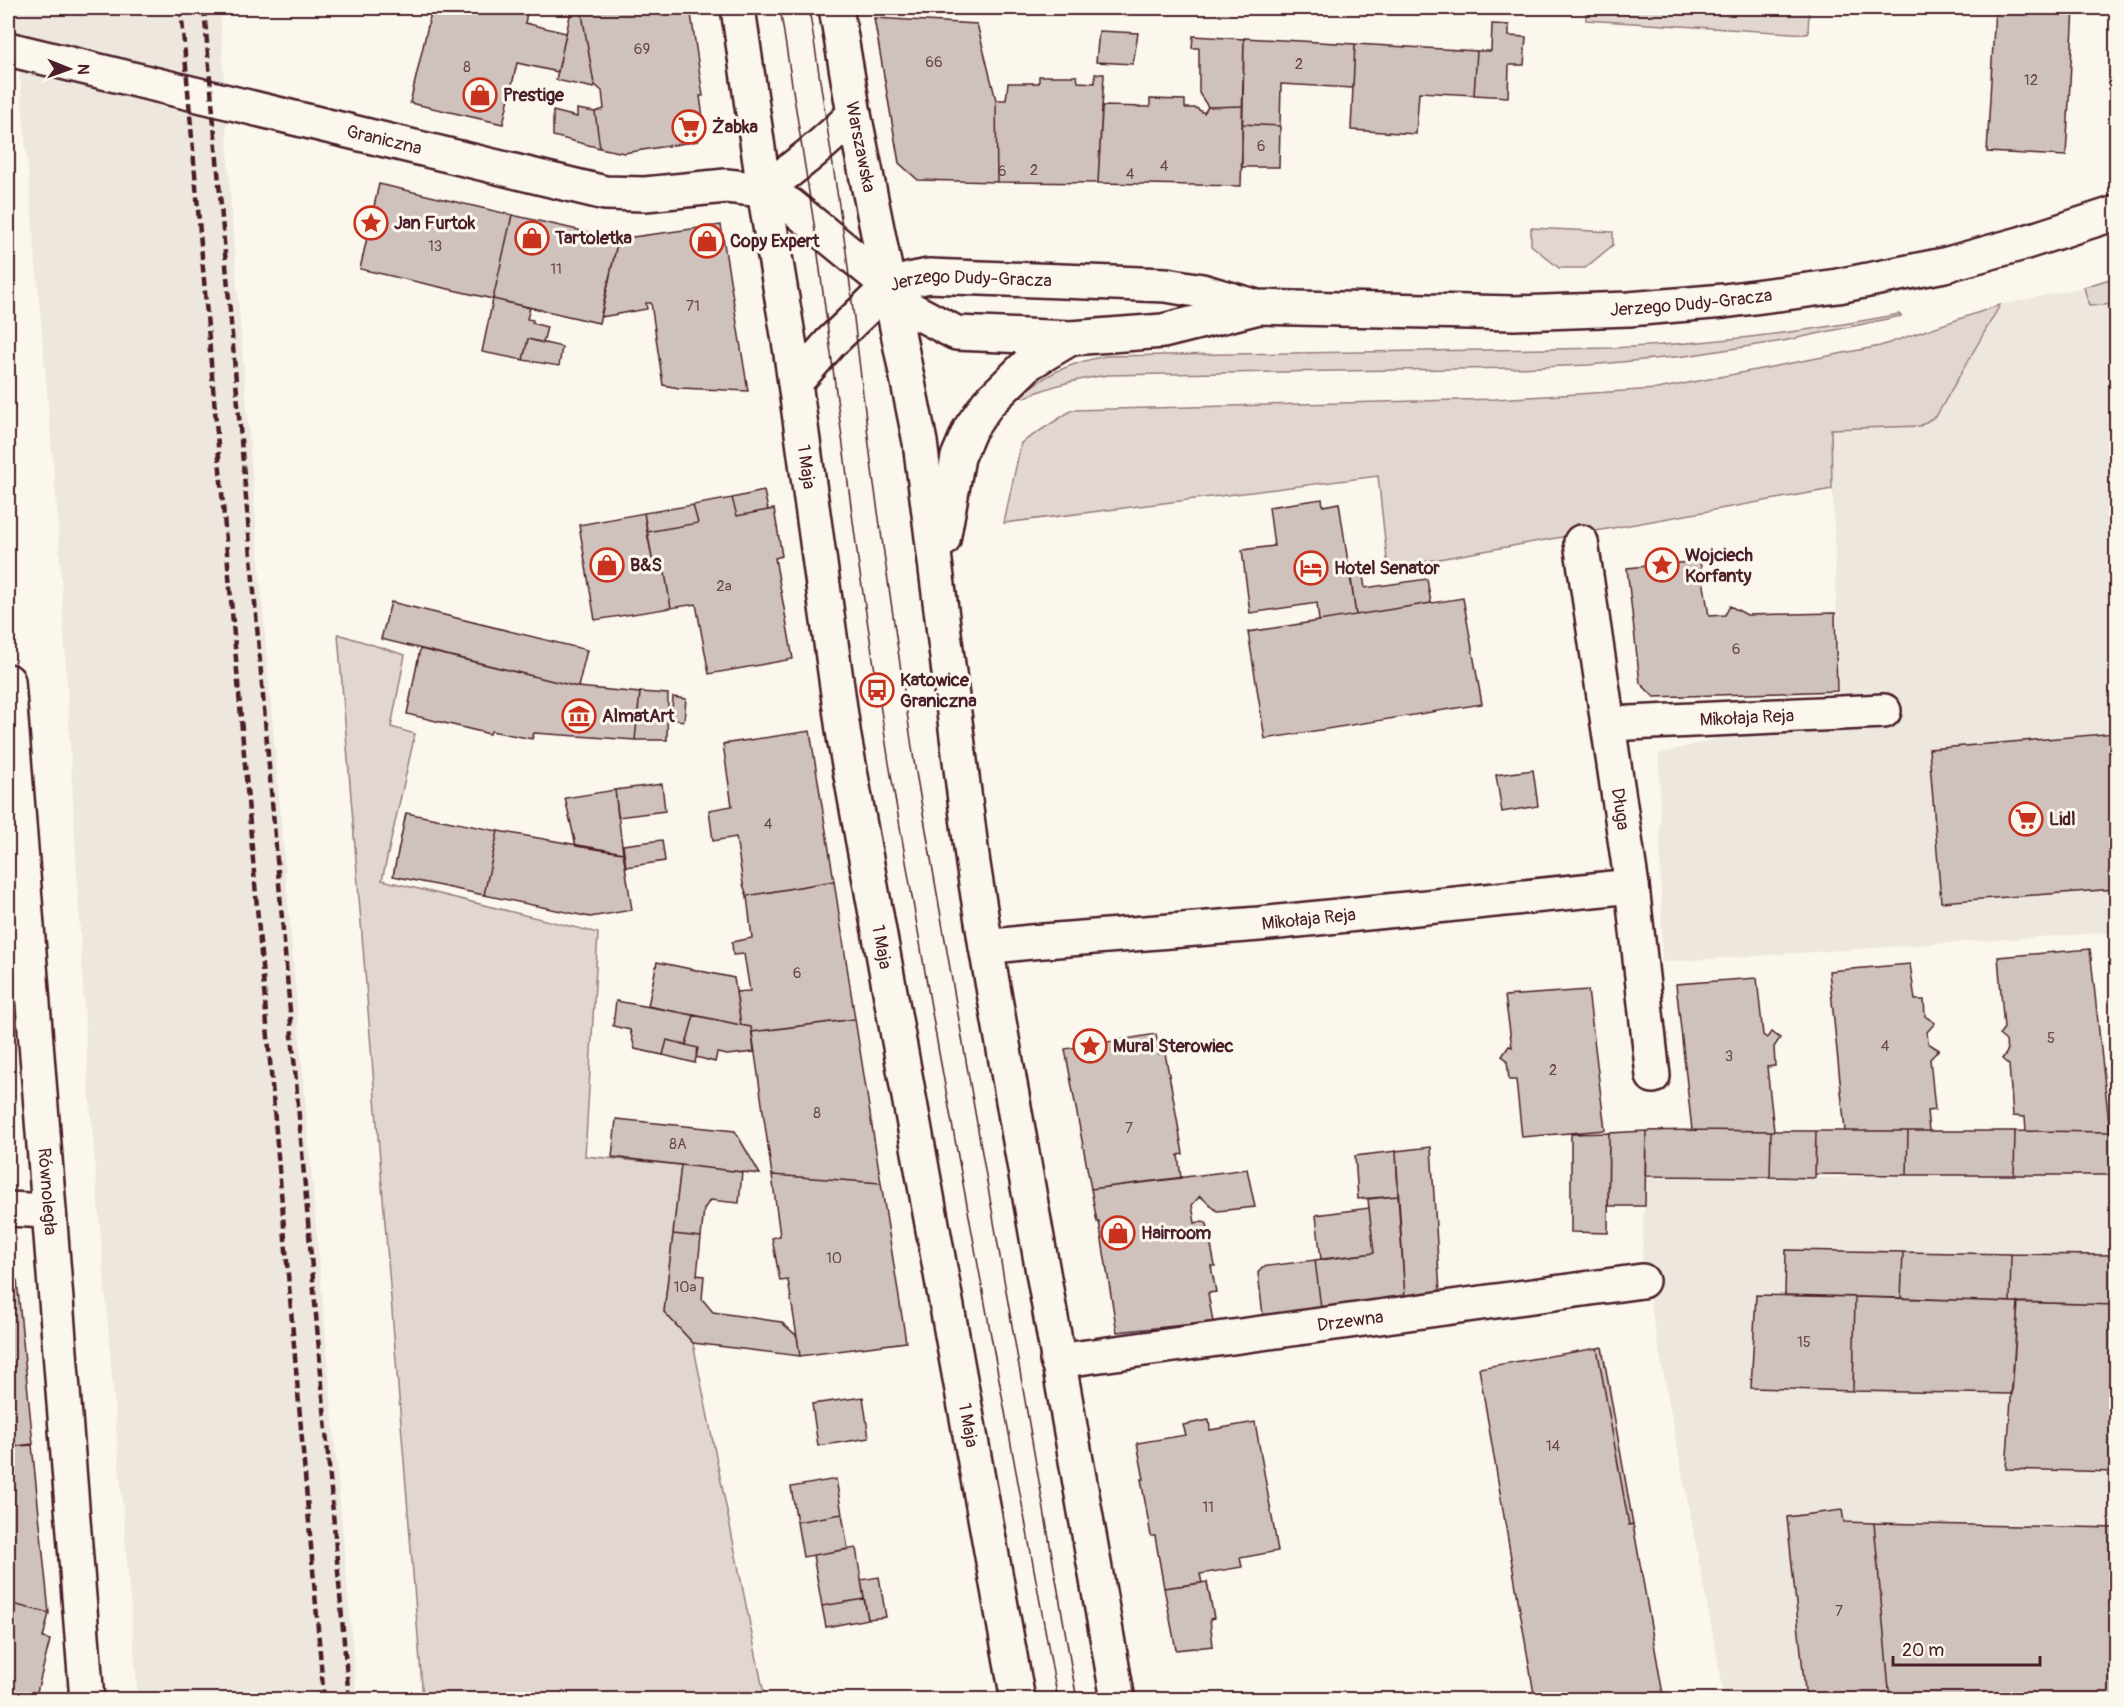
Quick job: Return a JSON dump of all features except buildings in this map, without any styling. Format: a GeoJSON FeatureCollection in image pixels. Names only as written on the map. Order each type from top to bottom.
{"type":"FeatureCollection","features":[{"type":"Feature","properties":{"kind":"street"},"geometry":{"type":"LineString","coordinates":[[738,8],[764,190]]}},
{"type":"Feature","properties":{"kind":"street","name":"Warszawska"},"geometry":{"type":"LineString","coordinates":[[836,8],[854,114],[889,286]]}},
{"type":"Feature","properties":{"kind":"street","name":"Graniczna"},"geometry":{"type":"LineString","coordinates":[[8,49],[605,193],[645,194],[726,186],[764,190]]}},
{"type":"Feature","properties":{"kind":"street"},"geometry":{"type":"LineString","coordinates":[[764,190],[829,140],[854,114]]}},
{"type":"Feature","properties":{"kind":"street"},"geometry":{"type":"LineString","coordinates":[[764,190],[790,205],[889,286],[920,442],[986,947],[1118,1700]]}},
{"type":"Feature","properties":{"kind":"street","name":"1 Maja"},"geometry":{"type":"LineString","coordinates":[[764,190],[795,383],[844,738],[1018,1700]]}},
{"type":"Feature","properties":{"kind":"street","name":"Jerzego Dudy-Gracza"},"geometry":{"type":"LineString","coordinates":[[1257,307],[1162,331],[1071,338],[956,333],[909,308],[889,286],[929,276],[1141,283],[1202,291],[1257,307],[1514,313],[1629,309],[1724,301],[1838,286],[1944,264],[2020,244],[2116,213]]}},
{"type":"Feature","properties":{"kind":"street"},"geometry":{"type":"LineString","coordinates":[[795,383],[830,343],[889,286]]}},
{"type":"Feature","properties":{"kind":"street"},"geometry":{"type":"LineString","coordinates":[[938,584],[952,480],[958,457],[970,429],[988,403],[1029,363],[1071,338]]}},
{"type":"Feature","properties":{"kind":"street","name":"Długa"},"geometry":{"type":"LineString","coordinates":[[1581,542],[1632,886],[1653,1076]]}},
{"type":"Feature","properties":{"kind":"street","name":"Równoległa"},"geometry":{"type":"LineString","coordinates":[[8,681],[87,1700]]}},
{"type":"Feature","properties":{"kind":"street","name":"Mikołaja Reja"},"geometry":{"type":"LineString","coordinates":[[1609,724],[1884,711]]}},
{"type":"Feature","properties":{"kind":"street","name":"Mikołaja Reja"},"geometry":{"type":"LineString","coordinates":[[986,947],[1259,924],[1632,886]]}},
{"type":"Feature","properties":{"kind":"street"},"geometry":{"type":"LineString","coordinates":[[8,1209],[48,1211]]}},
{"type":"Feature","properties":{"kind":"street","name":"Drzewna"},"geometry":{"type":"LineString","coordinates":[[1058,1361],[1642,1281]]}},
{"type":"Feature","properties":{"kind":"shaded area"},"geometry":{"type":"Polygon","coordinates":[[[14,8],[220,8],[231,207],[263,613],[357,1699],[138,1699],[88,1078],[58,521],[14,8]]]}},
{"type":"Feature","properties":{"kind":"shaded area"},"geometry":{"type":"Polygon","coordinates":[[[1586,8],[1809,8],[1808,34],[1586,20],[1586,8]]]}},
{"type":"Feature","properties":{"kind":"shaded area"},"geometry":{"type":"Polygon","coordinates":[[[1531,228],[1613,232],[1613,245],[1585,268],[1559,268],[1531,245],[1531,228]]]}},
{"type":"Feature","properties":{"kind":"shaded area"},"geometry":{"type":"Polygon","coordinates":[[[2116,277],[2116,304],[2089,306],[2084,287],[2116,277]]]}},
{"type":"Feature","properties":{"kind":"shaded area"},"geometry":{"type":"Polygon","coordinates":[[[2084,287],[2090,306],[2116,304],[2116,932],[1662,962],[1659,754],[1839,705],[1831,429],[1920,426],[1937,415],[2000,305],[2084,287]]]}},
{"type":"Feature","properties":{"kind":"shaded area"},"geometry":{"type":"Polygon","coordinates":[[[2000,305],[1937,415],[1920,426],[1831,429],[1832,489],[1388,568],[1378,476],[1004,523],[1021,443],[1072,410],[1496,399],[1657,389],[1880,346],[2000,305]]]}},
{"type":"Feature","properties":{"kind":"shaded area"},"geometry":{"type":"Polygon","coordinates":[[[1899,314],[1901,316],[1783,341],[1685,356],[1589,365],[1108,375],[1065,383],[1024,398],[1021,396],[1039,381],[1060,370],[1106,356],[1612,348],[1756,336],[1828,327],[1899,314]]]}},
{"type":"Feature","properties":{"kind":"shaded area"},"geometry":{"type":"Polygon","coordinates":[[[338,634],[405,655],[391,727],[415,734],[382,880],[598,933],[585,1156],[681,1165],[664,1312],[693,1343],[765,1699],[423,1699],[338,634]]]}},
{"type":"Feature","properties":{"kind":"shaded area"},"geometry":{"type":"Polygon","coordinates":[[[1907,1175],[2116,1175],[2116,1699],[1725,1699],[1642,1260],[1645,1176],[1815,1178],[1907,1175]]]}},
{"type":"Feature","properties":{"kind":"tram line"},"geometry":{"type":"LineString","coordinates":[[780,8],[814,224],[859,567],[889,763],[939,1053],[1058,1700]]}},
{"type":"Feature","properties":{"kind":"tram line"},"geometry":{"type":"LineString","coordinates":[[809,8],[846,251],[872,470],[914,761],[1077,1700]]}},
{"type":"Feature","properties":{"kind":"railway"},"geometry":{"type":"LineString","coordinates":[[181,8],[324,1700]]}},
{"type":"Feature","properties":{"kind":"railway"},"geometry":{"type":"LineString","coordinates":[[204,8],[349,1700]]}},
{"type":"Feature","properties":{"kind":"place","name":"Prestige"},"geometry":{"type":"Point","coordinates":[480,95]}},
{"type":"Feature","properties":{"kind":"place","name":"Żabka"},"geometry":{"type":"Point","coordinates":[689,127]}},
{"type":"Feature","properties":{"kind":"place","name":"Jan Furtok"},"geometry":{"type":"Point","coordinates":[371,223]}},
{"type":"Feature","properties":{"kind":"place","name":"Tartoletka"},"geometry":{"type":"Point","coordinates":[532,238]}},
{"type":"Feature","properties":{"kind":"place","name":"Copy Expert"},"geometry":{"type":"Point","coordinates":[707,241]}},
{"type":"Feature","properties":{"kind":"place","name":"B&S"},"geometry":{"type":"Point","coordinates":[607,565]}},
{"type":"Feature","properties":{"kind":"place","name":"Wojciech Korfanty"},"geometry":{"type":"Point","coordinates":[1662,565]}},
{"type":"Feature","properties":{"kind":"place","name":"Hotel Senator"},"geometry":{"type":"Point","coordinates":[1311,568]}},
{"type":"Feature","properties":{"kind":"place","name":"Katowice Graniczna"},"geometry":{"type":"Point","coordinates":[877,690]}},
{"type":"Feature","properties":{"kind":"place","name":"AlmatArt"},"geometry":{"type":"Point","coordinates":[579,716]}},
{"type":"Feature","properties":{"kind":"place","name":"Lidl"},"geometry":{"type":"Point","coordinates":[2026,819]}},
{"type":"Feature","properties":{"kind":"place","name":"Mural Sterowiec"},"geometry":{"type":"Point","coordinates":[1090,1046]}},
{"type":"Feature","properties":{"kind":"place","name":"Hairroom"},"geometry":{"type":"Point","coordinates":[1118,1233]}}]}
